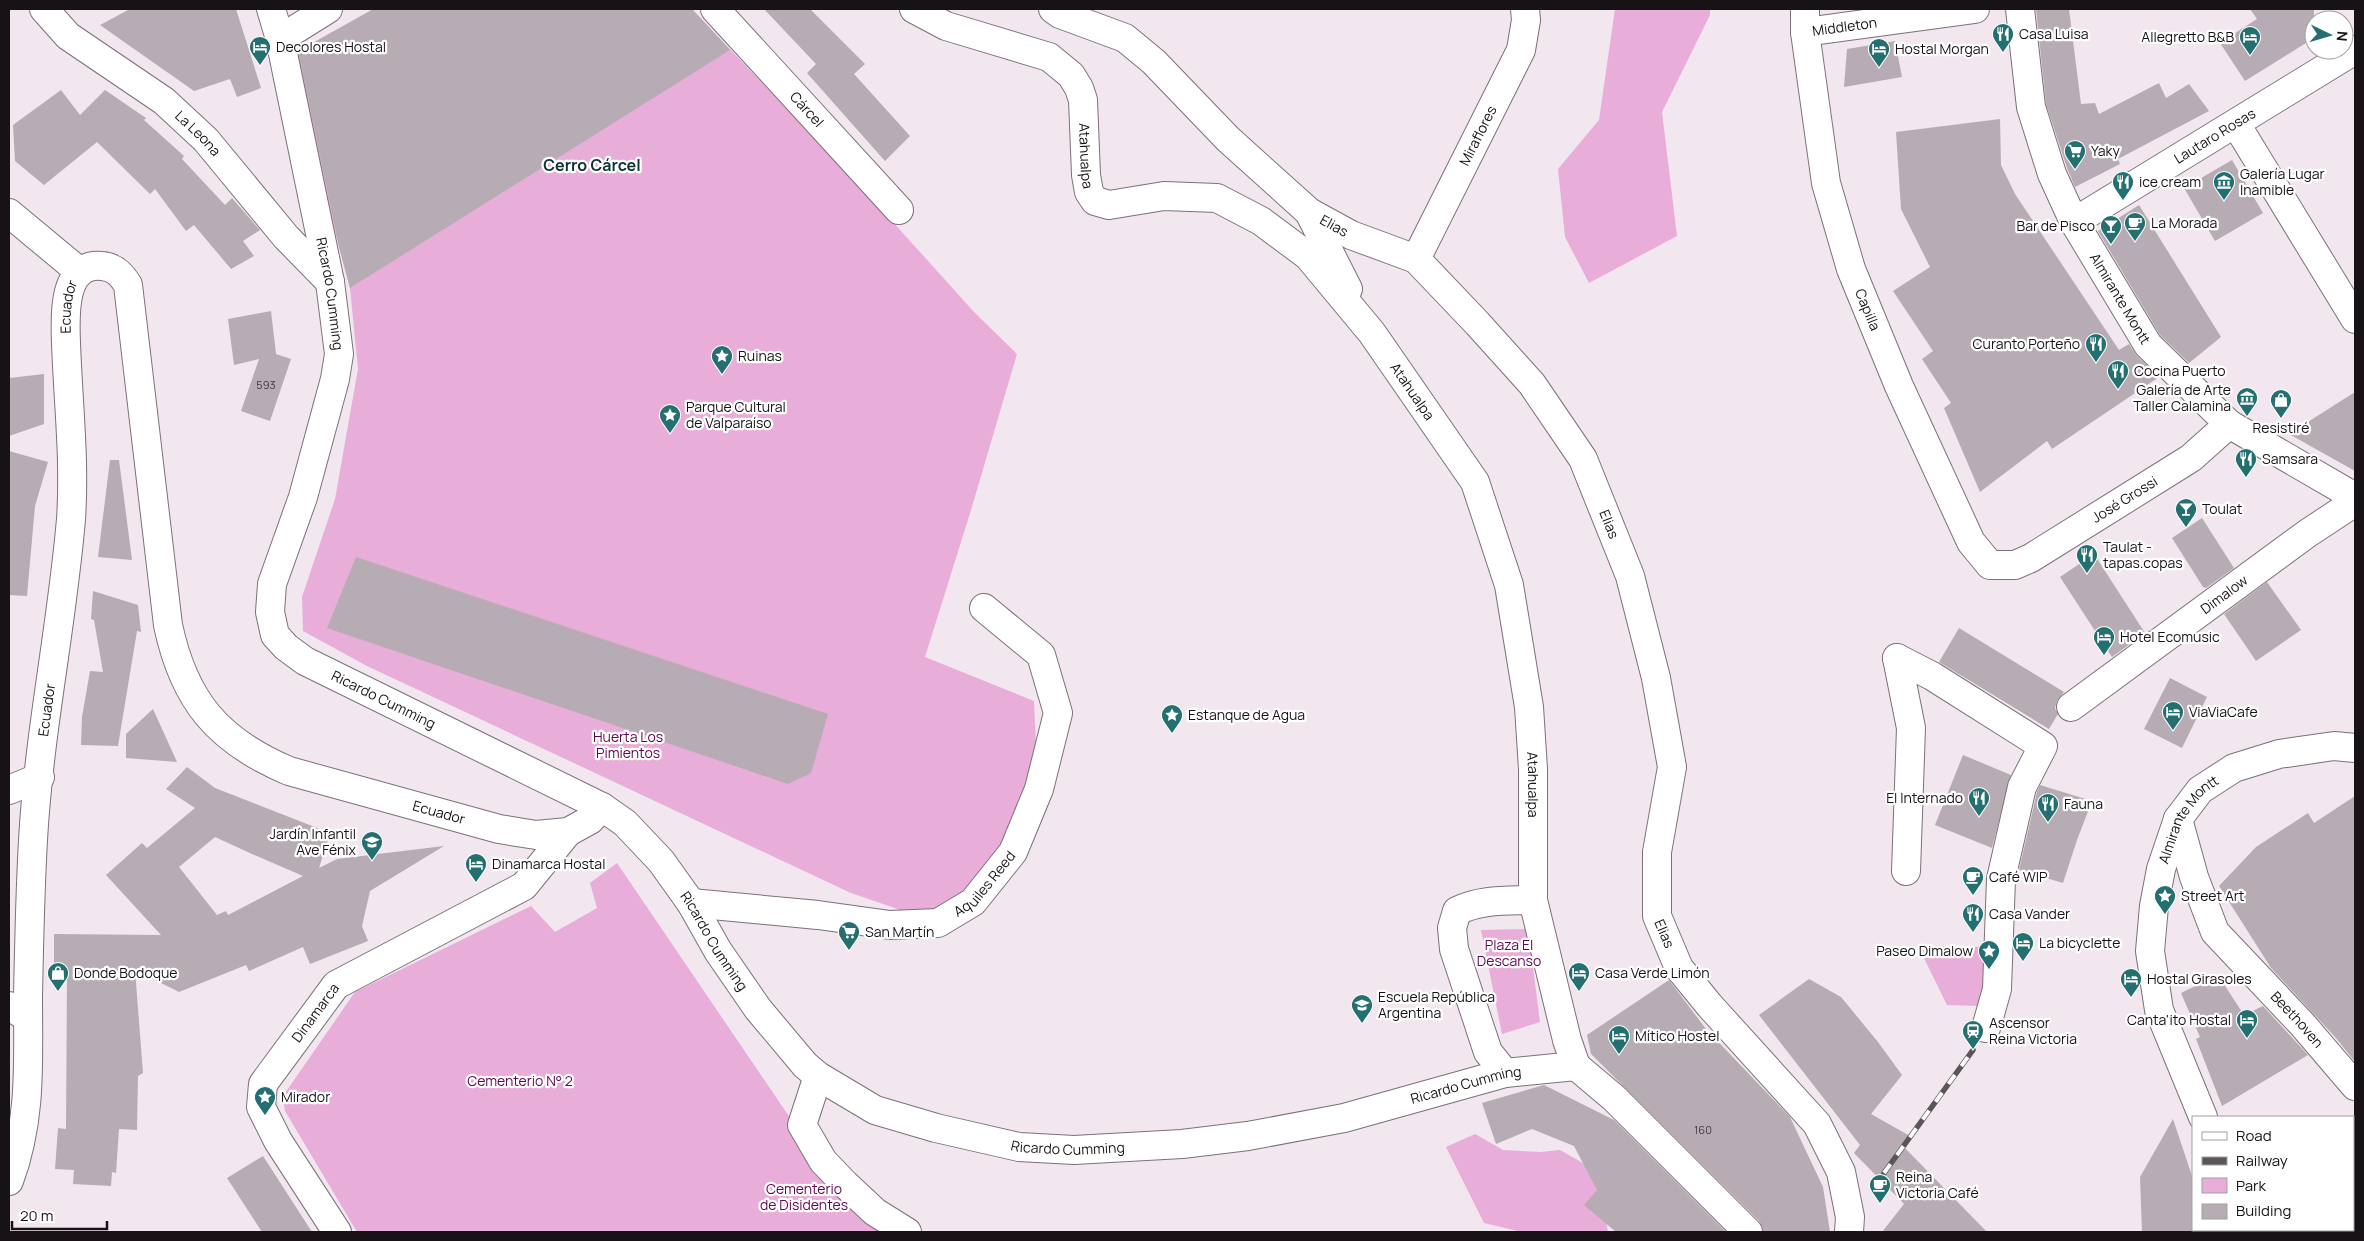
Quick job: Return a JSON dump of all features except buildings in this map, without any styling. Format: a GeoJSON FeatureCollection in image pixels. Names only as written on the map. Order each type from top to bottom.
{"type":"FeatureCollection","features":[{"type":"Feature","properties":{"kind":"street","name":"La Leona"},"geometry":{"type":"LineString","coordinates":[[44,9],[68,36],[164,101],[206,140],[286,237],[330,282]]}},
{"type":"Feature","properties":{"kind":"street","name":"Ricardo Cumming"},"geometry":{"type":"LineString","coordinates":[[271,9],[280,39],[330,282],[339,354],[335,379],[303,497],[272,584],[270,612],[275,634],[286,647],[305,661],[602,807],[625,823],[641,838],[691,903],[718,951],[758,1009],[784,1042],[818,1076],[876,1110],[936,1128],[1019,1146],[1074,1150],[1182,1144],[1248,1136],[1344,1118],[1504,1072],[1576,1066]]}},
{"type":"Feature","properties":{"kind":"street"},"geometry":{"type":"LineString","coordinates":[[280,39],[328,9]]}},
{"type":"Feature","properties":{"kind":"street","name":"Cárcel"},"geometry":{"type":"LineString","coordinates":[[714,9],[899,210]]}},
{"type":"Feature","properties":{"kind":"street","name":"Atahualpa"},"geometry":{"type":"LineString","coordinates":[[914,9],[946,26],[1049,57],[1071,75],[1079,88],[1083,100],[1086,175],[1089,192],[1096,201],[1109,204],[1164,196],[1217,198],[1261,221],[1308,256],[1372,333],[1475,482],[1509,585],[1529,707],[1533,769],[1533,900],[1566,1040],[1576,1066]]}},
{"type":"Feature","properties":{"kind":"street","name":"Elias"},"geometry":{"type":"LineString","coordinates":[[1053,9],[1060,14],[1125,38],[1154,62],[1228,139],[1310,212],[1351,236],[1416,259],[1532,384],[1583,460],[1630,576],[1656,678],[1672,767],[1657,852],[1657,916],[1680,968],[1710,1006],[1817,1124],[1841,1172],[1850,1217],[1849,1232]]}},
{"type":"Feature","properties":{"kind":"street","name":"Miraflores"},"geometry":{"type":"LineString","coordinates":[[1416,259],[1520,50],[1526,20],[1525,9]]}},
{"type":"Feature","properties":{"kind":"street","name":"Middleton"},"geometry":{"type":"LineString","coordinates":[[1805,21],[1975,9]]}},
{"type":"Feature","properties":{"kind":"street","name":"Almirante Montt"},"geometry":{"type":"LineString","coordinates":[[2020,9],[2031,107],[2052,174],[2074,222],[2148,345],[2229,424],[2355,497]]}},
{"type":"Feature","properties":{"kind":"street","name":"Capilla"},"geometry":{"type":"LineString","coordinates":[[1805,21],[1826,183],[1851,268],[1899,386],[1971,542],[1990,565],[2015,565]]}},
{"type":"Feature","properties":{"kind":"street","name":"Lautaro Rosas"},"geometry":{"type":"LineString","coordinates":[[2074,222],[2355,50]]}},
{"type":"Feature","properties":{"kind":"street"},"geometry":{"type":"LineString","coordinates":[[2236,124],[2355,319]]}},
{"type":"Feature","properties":{"kind":"street"},"geometry":{"type":"LineString","coordinates":[[1310,212],[1344,278],[1361,320]]}},
{"type":"Feature","properties":{"kind":"street"},"geometry":{"type":"LineString","coordinates":[[9,213],[80,272]]}},
{"type":"Feature","properties":{"kind":"street","name":"Ecuador"},"geometry":{"type":"LineString","coordinates":[[9,1181],[21,1145],[27,1111],[18,1012],[29,916],[45,715],[64,588],[71,518],[71,447],[65,322],[71,285],[80,272],[96,265],[106,266],[123,277],[128,286],[168,625],[180,671],[204,712],[241,747],[264,761],[289,772],[499,829],[536,835],[568,832],[590,820],[602,807]]}},
{"type":"Feature","properties":{"kind":"street","name":"José Grossi"},"geometry":{"type":"LineString","coordinates":[[2015,565],[2030,558],[2191,458],[2229,424]]}},
{"type":"Feature","properties":{"kind":"street","name":"Dimalow"},"geometry":{"type":"LineString","coordinates":[[2071,707],[2308,533],[2355,502]]}},
{"type":"Feature","properties":{"kind":"street","name":"Aquiles Reed"},"geometry":{"type":"LineString","coordinates":[[691,903],[818,915],[890,925],[938,923],[973,902],[1013,852],[1039,790],[1058,713],[1041,655],[984,608]]}},
{"type":"Feature","properties":{"kind":"street"},"geometry":{"type":"LineString","coordinates":[[1906,871],[1911,728],[1897,658],[1932,676],[2043,746],[2022,787],[2001,879],[1996,989],[1986,1028]]}},
{"type":"Feature","properties":{"kind":"street","name":"Almirante Montt"},"geometry":{"type":"LineString","coordinates":[[2203,1116],[2160,1010],[2150,951],[2154,906],[2161,869],[2178,819],[2200,790],[2234,768],[2279,754],[2334,746],[2355,748]]}},
{"type":"Feature","properties":{"kind":"street"},"geometry":{"type":"LineString","coordinates":[[9,790],[40,777]]}},
{"type":"Feature","properties":{"kind":"street","name":"Beethoven"},"geometry":{"type":"LineString","coordinates":[[2178,819],[2194,877],[2215,932],[2302,1024],[2355,1086]]}},
{"type":"Feature","properties":{"kind":"street","name":"Dinamarca"},"geometry":{"type":"LineString","coordinates":[[337,1232],[278,1141],[261,1106],[263,1084],[336,984],[524,886],[568,832]]}},
{"type":"Feature","properties":{"kind":"street"},"geometry":{"type":"LineString","coordinates":[[1504,1072],[1488,1052],[1454,949],[1452,928],[1457,910],[1468,905],[1482,902],[1533,900]]}},
{"type":"Feature","properties":{"kind":"street"},"geometry":{"type":"LineString","coordinates":[[1576,1066],[1614,1098],[1748,1232]]}},
{"type":"Feature","properties":{"kind":"street"},"geometry":{"type":"LineString","coordinates":[[818,1076],[802,1125],[823,1162],[875,1212],[907,1232]]}},
{"type":"Feature","properties":{"kind":"green space","name":"Parque Cultural de Valparaíso"},"geometry":{"type":"Polygon","coordinates":[[[373,9],[692,9],[873,200],[975,313],[1017,354],[925,657],[1034,701],[1036,744],[1013,834],[975,894],[918,916],[851,893],[367,666],[303,631],[302,597],[335,499],[358,369],[350,288],[319,172],[295,53],[373,9]]]}},
{"type":"Feature","properties":{"kind":"green space"},"geometry":{"type":"Polygon","coordinates":[[[1615,9],[1710,9],[1710,15],[1662,112],[1677,236],[1589,283],[1565,237],[1558,169],[1599,120],[1615,9]]]}},
{"type":"Feature","properties":{"kind":"green space","name":"Cementerio N° 2"},"geometry":{"type":"Polygon","coordinates":[[[617,863],[803,1137],[888,1232],[357,1232],[285,1111],[283,1096],[355,992],[531,906],[555,932],[597,908],[590,883],[617,863]]]}},
{"type":"Feature","properties":{"kind":"green space","name":"Plaza El Descanso"},"geometry":{"type":"Polygon","coordinates":[[[1528,929],[1540,1022],[1502,1034],[1481,930],[1528,929]]]}},
{"type":"Feature","properties":{"kind":"green space"},"geometry":{"type":"Polygon","coordinates":[[[1918,946],[1992,947],[1980,1006],[1947,1005],[1918,946]]]}},
{"type":"Feature","properties":{"kind":"green space"},"geometry":{"type":"Polygon","coordinates":[[[1475,1134],[1503,1150],[1540,1152],[1560,1150],[1597,1171],[1608,1232],[1522,1232],[1484,1223],[1446,1147],[1475,1134]]]}},
{"type":"Feature","properties":{"kind":"railway"},"geometry":{"type":"LineString","coordinates":[[1884,1173],[1973,1050]]}},
{"type":"Feature","properties":{"kind":"place","name":"Casa Luisa"},"geometry":{"type":"Point","coordinates":[2003,53]}},
{"type":"Feature","properties":{"kind":"place","name":"Allegretto B&B"},"geometry":{"type":"Point","coordinates":[2250,56]}},
{"type":"Feature","properties":{"kind":"place","name":"Decolores Hostal"},"geometry":{"type":"Point","coordinates":[260,66]}},
{"type":"Feature","properties":{"kind":"place","name":"Hostal Morgan"},"geometry":{"type":"Point","coordinates":[1879,68]}},
{"type":"Feature","properties":{"kind":"place","name":"Yaky"},"geometry":{"type":"Point","coordinates":[2075,170]}},
{"type":"Feature","properties":{"kind":"place","name":"ice cream"},"geometry":{"type":"Point","coordinates":[2123,201]}},
{"type":"Feature","properties":{"kind":"place","name":"Galería Lugar Inamible"},"geometry":{"type":"Point","coordinates":[2224,201]}},
{"type":"Feature","properties":{"kind":"place","name":"La Morada"},"geometry":{"type":"Point","coordinates":[2135,242]}},
{"type":"Feature","properties":{"kind":"place","name":"Bar de Pisco"},"geometry":{"type":"Point","coordinates":[2111,245]}},
{"type":"Feature","properties":{"kind":"place","name":"Curanto Porteño"},"geometry":{"type":"Point","coordinates":[2096,363]}},
{"type":"Feature","properties":{"kind":"place","name":"Ruinas"},"geometry":{"type":"Point","coordinates":[722,375]}},
{"type":"Feature","properties":{"kind":"place","name":"Cocina Puerto"},"geometry":{"type":"Point","coordinates":[2118,390]}},
{"type":"Feature","properties":{"kind":"place","name":"Galería de Arte Taller Calamina"},"geometry":{"type":"Point","coordinates":[2247,417]}},
{"type":"Feature","properties":{"kind":"place","name":"Resistiré"},"geometry":{"type":"Point","coordinates":[2281,419]}},
{"type":"Feature","properties":{"kind":"place","name":"Parque Cultural de Valparaíso"},"geometry":{"type":"Point","coordinates":[670,434]}},
{"type":"Feature","properties":{"kind":"place","name":"Samsara"},"geometry":{"type":"Point","coordinates":[2246,478]}},
{"type":"Feature","properties":{"kind":"place","name":"Toulat"},"geometry":{"type":"Point","coordinates":[2186,528]}},
{"type":"Feature","properties":{"kind":"place","name":"Taulat - tapas.copas"},"geometry":{"type":"Point","coordinates":[2087,574]}},
{"type":"Feature","properties":{"kind":"place","name":"Hotel Ecomusic"},"geometry":{"type":"Point","coordinates":[2104,656]}},
{"type":"Feature","properties":{"kind":"place","name":"ViaViaCafe"},"geometry":{"type":"Point","coordinates":[2173,731]}},
{"type":"Feature","properties":{"kind":"place","name":"Estanque de Agua"},"geometry":{"type":"Point","coordinates":[1172,734]}},
{"type":"Feature","properties":{"kind":"place","name":"El Internado"},"geometry":{"type":"Point","coordinates":[1979,817]}},
{"type":"Feature","properties":{"kind":"place","name":"Fauna"},"geometry":{"type":"Point","coordinates":[2048,823]}},
{"type":"Feature","properties":{"kind":"place","name":"Jardín Infantil Ave Fénix"},"geometry":{"type":"Point","coordinates":[372,861]}},
{"type":"Feature","properties":{"kind":"place","name":"Dinamarca Hostal"},"geometry":{"type":"Point","coordinates":[476,883]}},
{"type":"Feature","properties":{"kind":"place","name":"Café WIP"},"geometry":{"type":"Point","coordinates":[1973,896]}},
{"type":"Feature","properties":{"kind":"place","name":"Street Art"},"geometry":{"type":"Point","coordinates":[2165,915]}},
{"type":"Feature","properties":{"kind":"place","name":"Casa Vander"},"geometry":{"type":"Point","coordinates":[1973,933]}},
{"type":"Feature","properties":{"kind":"place","name":"San Martín"},"geometry":{"type":"Point","coordinates":[849,951]}},
{"type":"Feature","properties":{"kind":"place","name":"La bicyclette"},"geometry":{"type":"Point","coordinates":[2023,962]}},
{"type":"Feature","properties":{"kind":"place","name":"Paseo Dimalow"},"geometry":{"type":"Point","coordinates":[1989,970]}},
{"type":"Feature","properties":{"kind":"place","name":"Donde Bodoque"},"geometry":{"type":"Point","coordinates":[58,992]}},
{"type":"Feature","properties":{"kind":"place","name":"Casa Verde Limón"},"geometry":{"type":"Point","coordinates":[1579,992]}},
{"type":"Feature","properties":{"kind":"place","name":"Hostal Girasoles"},"geometry":{"type":"Point","coordinates":[2131,998]}},
{"type":"Feature","properties":{"kind":"place","name":"Escuela República Argentina"},"geometry":{"type":"Point","coordinates":[1362,1024]}},
{"type":"Feature","properties":{"kind":"place","name":"Canta'ito Hostal"},"geometry":{"type":"Point","coordinates":[2247,1039]}},
{"type":"Feature","properties":{"kind":"place","name":"Ascensor Reina Victoria"},"geometry":{"type":"Point","coordinates":[1973,1050]}},
{"type":"Feature","properties":{"kind":"place","name":"Mítico Hostel"},"geometry":{"type":"Point","coordinates":[1619,1055]}},
{"type":"Feature","properties":{"kind":"place","name":"Mirador"},"geometry":{"type":"Point","coordinates":[265,1116]}},
{"type":"Feature","properties":{"kind":"place","name":"Reina Victoria Café"},"geometry":{"type":"Point","coordinates":[1880,1204]}},
{"type":"Feature","properties":{"kind":"district","name":"Cerro Cárcel"},"geometry":{"type":"Point","coordinates":[592,165]}},
{"type":"Feature","properties":{"kind":"park label","name":"Huerta Los Pimientos"},"geometry":{"type":"Point","coordinates":[628,746]}},
{"type":"Feature","properties":{"kind":"park label","name":"Cementerio de Disidentes"},"geometry":{"type":"Point","coordinates":[804,1198]}}]}
